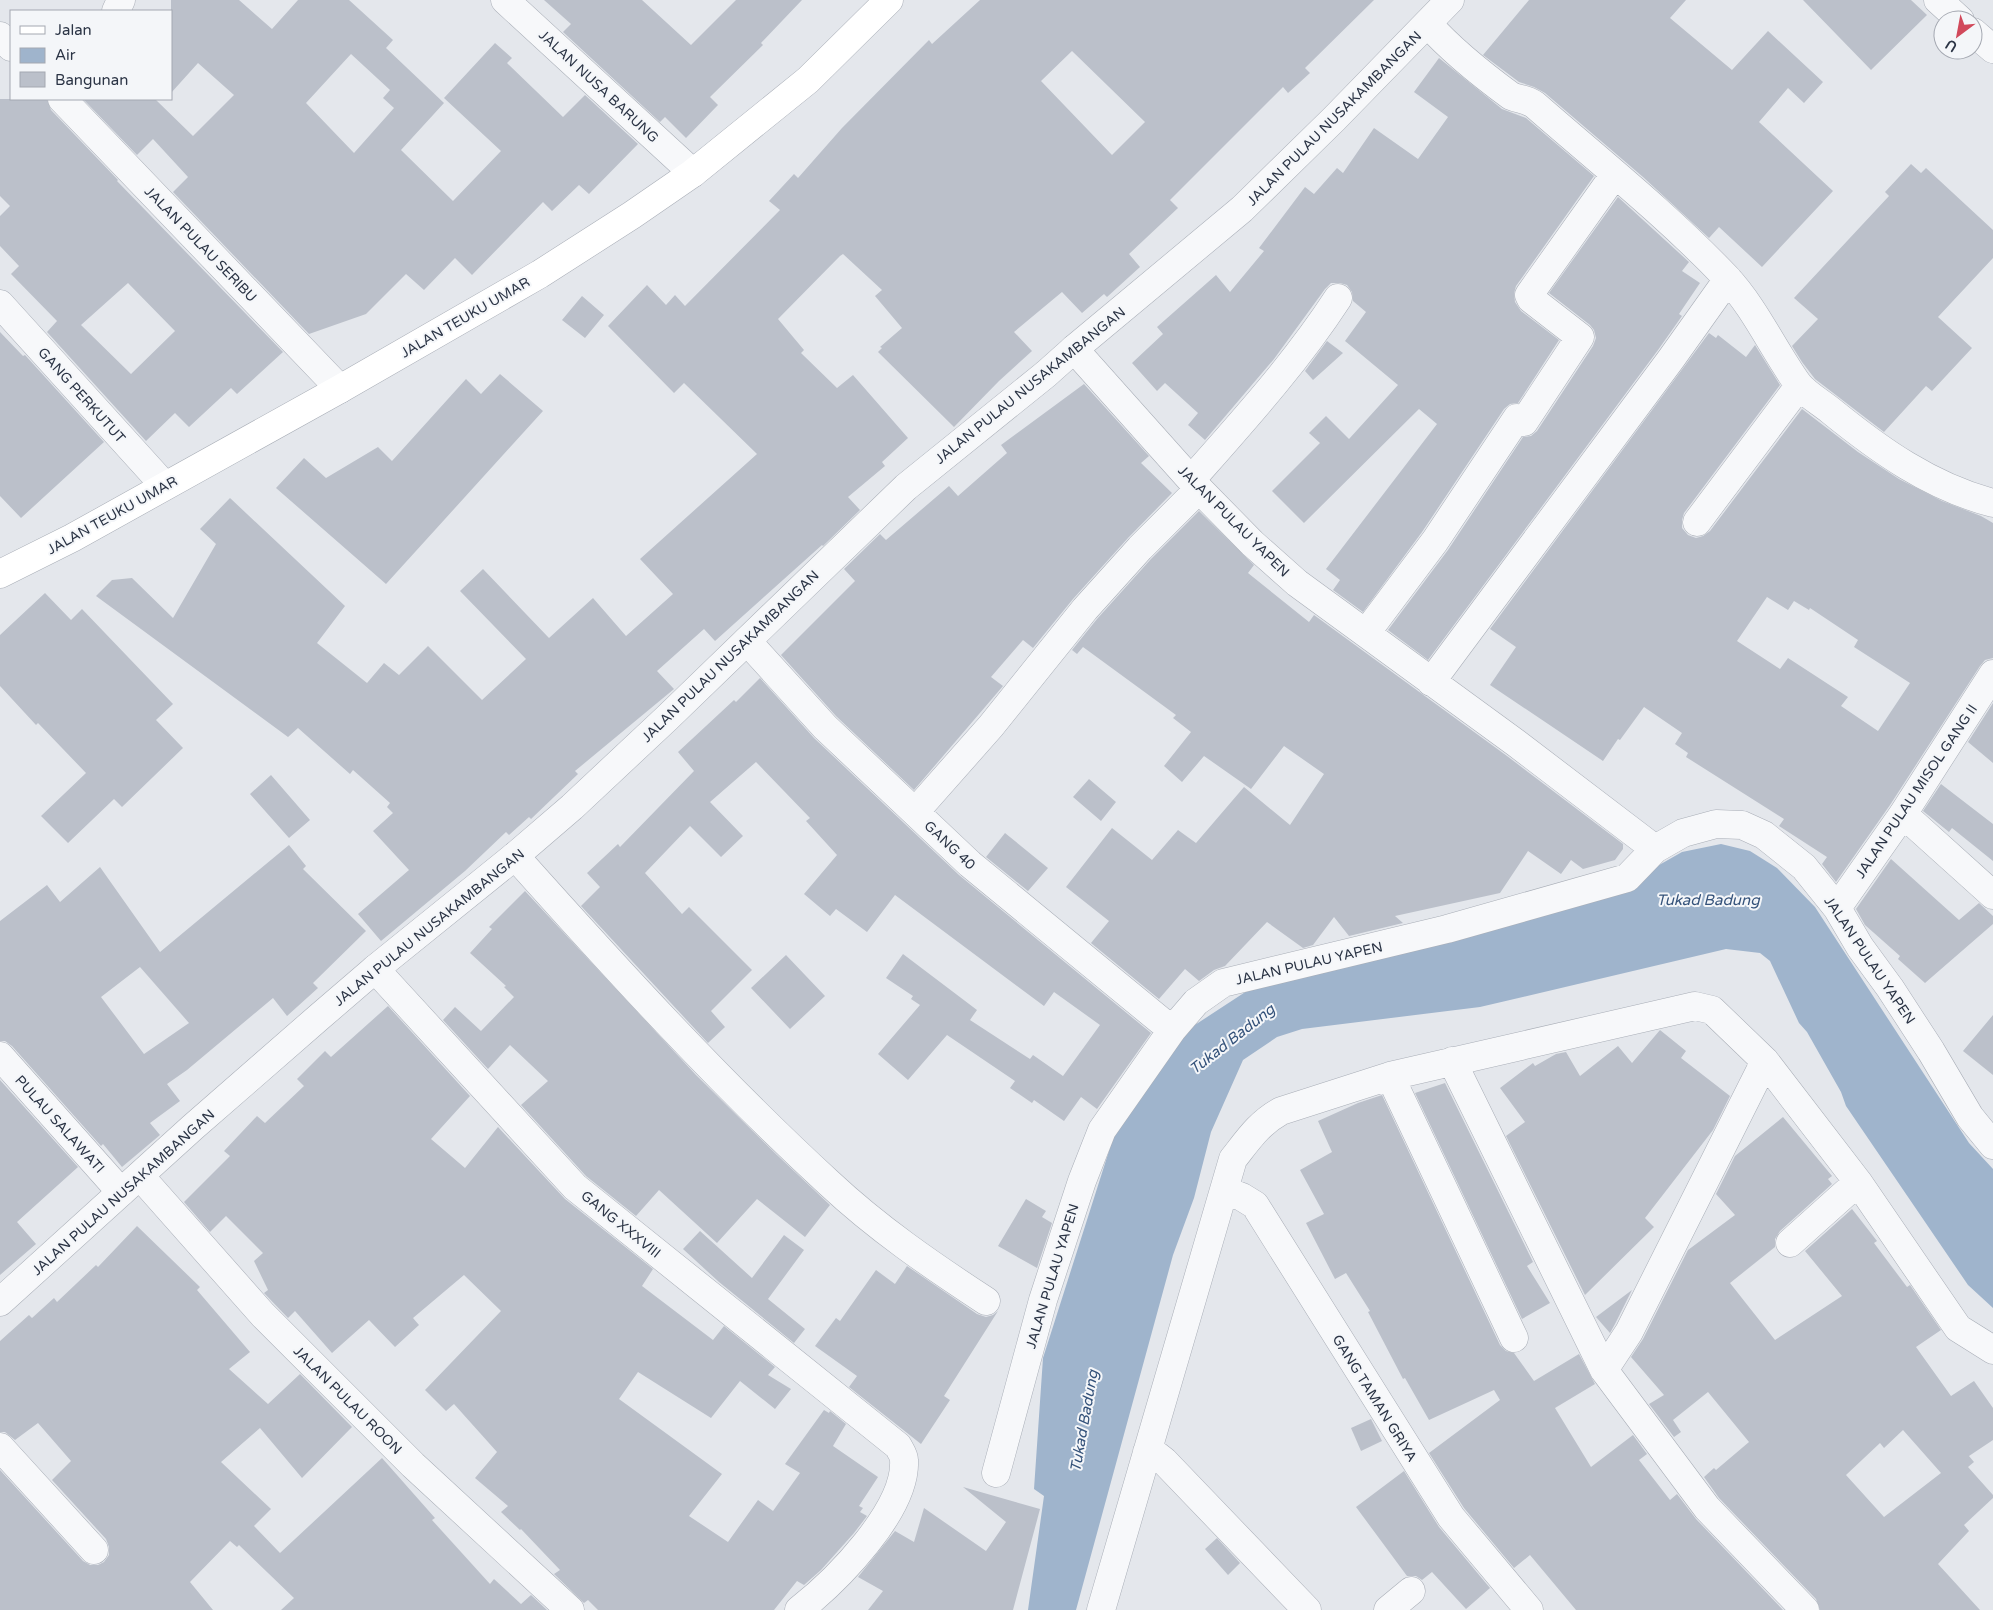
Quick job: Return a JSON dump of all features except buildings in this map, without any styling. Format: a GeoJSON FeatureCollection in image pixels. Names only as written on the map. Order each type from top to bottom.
{"type":"FeatureCollection","features":[{"type":"Feature","properties":{"kind":"main road","name":"JALAN TEUKU UMAR"},"geometry":{"type":"LineString","coordinates":[[0,574],[72,538],[340,389],[540,274],[632,216],[693,173],[808,80],[885,1]]}},
{"type":"Feature","properties":{"kind":"street","name":"JALAN NUSA BARUNG"},"geometry":{"type":"LineString","coordinates":[[505,0],[693,173]]}},
{"type":"Feature","properties":{"kind":"street","name":"JALAN PULAU NUSAKAMBANGAN"},"geometry":{"type":"LineString","coordinates":[[0,1302],[193,1127],[375,969],[515,856],[572,807],[906,487],[1039,380],[1242,209],[1450,0]]}},
{"type":"Feature","properties":{"kind":"street"},"geometry":{"type":"LineString","coordinates":[[1938,0],[1949,10]]}},
{"type":"Feature","properties":{"kind":"street"},"geometry":{"type":"LineString","coordinates":[[1428,24],[1447,46],[1464,61],[1511,96],[1527,99],[1676,226],[1728,279],[1760,324],[1799,386],[1908,468],[1970,497],[1993,503]]}},
{"type":"Feature","properties":{"kind":"street"},"geometry":{"type":"LineString","coordinates":[[0,36],[10,47]]}},
{"type":"Feature","properties":{"kind":"street"},"geometry":{"type":"LineString","coordinates":[[1983,40],[1993,49]]}},
{"type":"Feature","properties":{"kind":"street","name":"JALAN PULAU SERIBU"},"geometry":{"type":"LineString","coordinates":[[63,100],[340,389]]}},
{"type":"Feature","properties":{"kind":"street"},"geometry":{"type":"LineString","coordinates":[[1366,633],[1435,541],[1517,418],[1524,422],[1580,337],[1531,299],[1529,294],[1615,174]]}},
{"type":"Feature","properties":{"kind":"street"},"geometry":{"type":"LineString","coordinates":[[1431,682],[1671,359],[1728,279]]}},
{"type":"Feature","properties":{"kind":"street"},"geometry":{"type":"LineString","coordinates":[[916,812],[991,726],[1084,609],[1195,485],[1313,337],[1338,298]]}},
{"type":"Feature","properties":{"kind":"street","name":"GANG PERKUTUT"},"geometry":{"type":"LineString","coordinates":[[0,304],[164,486]]}},
{"type":"Feature","properties":{"kind":"street","name":"JALAN PULAU YAPEN"},"geometry":{"type":"LineString","coordinates":[[1074,349],[1195,485],[1252,543],[1297,583],[1516,742],[1655,849]]}},
{"type":"Feature","properties":{"kind":"street"},"geometry":{"type":"LineString","coordinates":[[1697,522],[1799,386]]}},
{"type":"Feature","properties":{"kind":"street","name":"GANG 40"},"geometry":{"type":"LineString","coordinates":[[747,641],[826,727],[970,864],[1172,1030]]}},
{"type":"Feature","properties":{"kind":"street","name":"JALAN PULAU MISOL GANG II"},"geometry":{"type":"LineString","coordinates":[[1837,908],[1903,814],[1993,674]]}},
{"type":"Feature","properties":{"kind":"street"},"geometry":{"type":"LineString","coordinates":[[1903,814],[1993,895]]}},
{"type":"Feature","properties":{"kind":"street","name":"JALAN PULAU YAPEN"},"geometry":{"type":"LineString","coordinates":[[996,1473],[1043,1300],[1082,1181],[1102,1130],[1172,1030],[1196,1002],[1223,983],[1333,958],[1446,929],[1627,878],[1655,849],[1683,833],[1716,824],[1742,825],[1764,835],[1804,867],[1837,908],[1860,947],[1890,988],[1940,1065],[1970,1117],[1993,1146]]}},
{"type":"Feature","properties":{"kind":"street"},"geometry":{"type":"LineString","coordinates":[[515,856],[597,948],[720,1076],[829,1184],[928,1263],[986,1302]]}},
{"type":"Feature","properties":{"kind":"street","name":"GANG XXXVIII"},"geometry":{"type":"LineString","coordinates":[[375,969],[575,1187],[898,1446],[904,1459],[899,1493],[889,1512],[825,1588],[799,1610]]}},
{"type":"Feature","properties":{"kind":"street"},"geometry":{"type":"LineString","coordinates":[[1101,1610],[1233,1159],[1262,1122],[1281,1111],[1390,1076],[1695,1006],[1712,1010],[1765,1061],[1858,1182],[1958,1328],[1991,1352]]}},
{"type":"Feature","properties":{"kind":"street","name":"PULAU SALAWATI"},"geometry":{"type":"LineString","coordinates":[[0,1056],[130,1184]]}},
{"type":"Feature","properties":{"kind":"street"},"geometry":{"type":"LineString","coordinates":[[1452,1061],[1604,1370],[1707,1508],[1805,1610]]}},
{"type":"Feature","properties":{"kind":"street"},"geometry":{"type":"LineString","coordinates":[[1604,1370],[1629,1332],[1765,1061]]}},
{"type":"Feature","properties":{"kind":"street"},"geometry":{"type":"LineString","coordinates":[[1390,1076],[1514,1338]]}},
{"type":"Feature","properties":{"kind":"street"},"geometry":{"type":"LineString","coordinates":[[1790,1243],[1858,1182]]}},
{"type":"Feature","properties":{"kind":"street","name":"JALAN PULAU ROON"},"geometry":{"type":"LineString","coordinates":[[130,1184],[413,1465],[570,1610]]}},
{"type":"Feature","properties":{"kind":"street","name":"GANG TAMAN GRIYA"},"geometry":{"type":"LineString","coordinates":[[1224,1190],[1242,1197],[1255,1205],[1451,1518],[1529,1610]]}},
{"type":"Feature","properties":{"kind":"street"},"geometry":{"type":"LineString","coordinates":[[0,1447],[94,1550]]}},
{"type":"Feature","properties":{"kind":"street"},"geometry":{"type":"LineString","coordinates":[[1146,1452],[1155,1454],[1164,1461],[1307,1610]]}},
{"type":"Feature","properties":{"kind":"street"},"geometry":{"type":"LineString","coordinates":[[1388,1610],[1411,1591]]}},
{"type":"Feature","properties":{"kind":"water","name":"Tukad Badung"},"geometry":{"type":"Polygon","coordinates":[[[1721,844],[1750,851],[1777,868],[1815,907],[1969,1143],[1993,1169],[1993,1308],[1968,1285],[1846,1106],[1841,1092],[1807,1032],[1799,1023],[1770,961],[1760,953],[1726,949],[1480,1007],[1302,1029],[1277,1037],[1243,1060],[1211,1132],[1194,1198],[1173,1255],[1076,1610],[1028,1610],[1044,1496],[1034,1489],[1043,1358],[1116,1129],[1175,1038],[1256,985],[1617,889],[1682,852],[1721,844]]]}}]}
